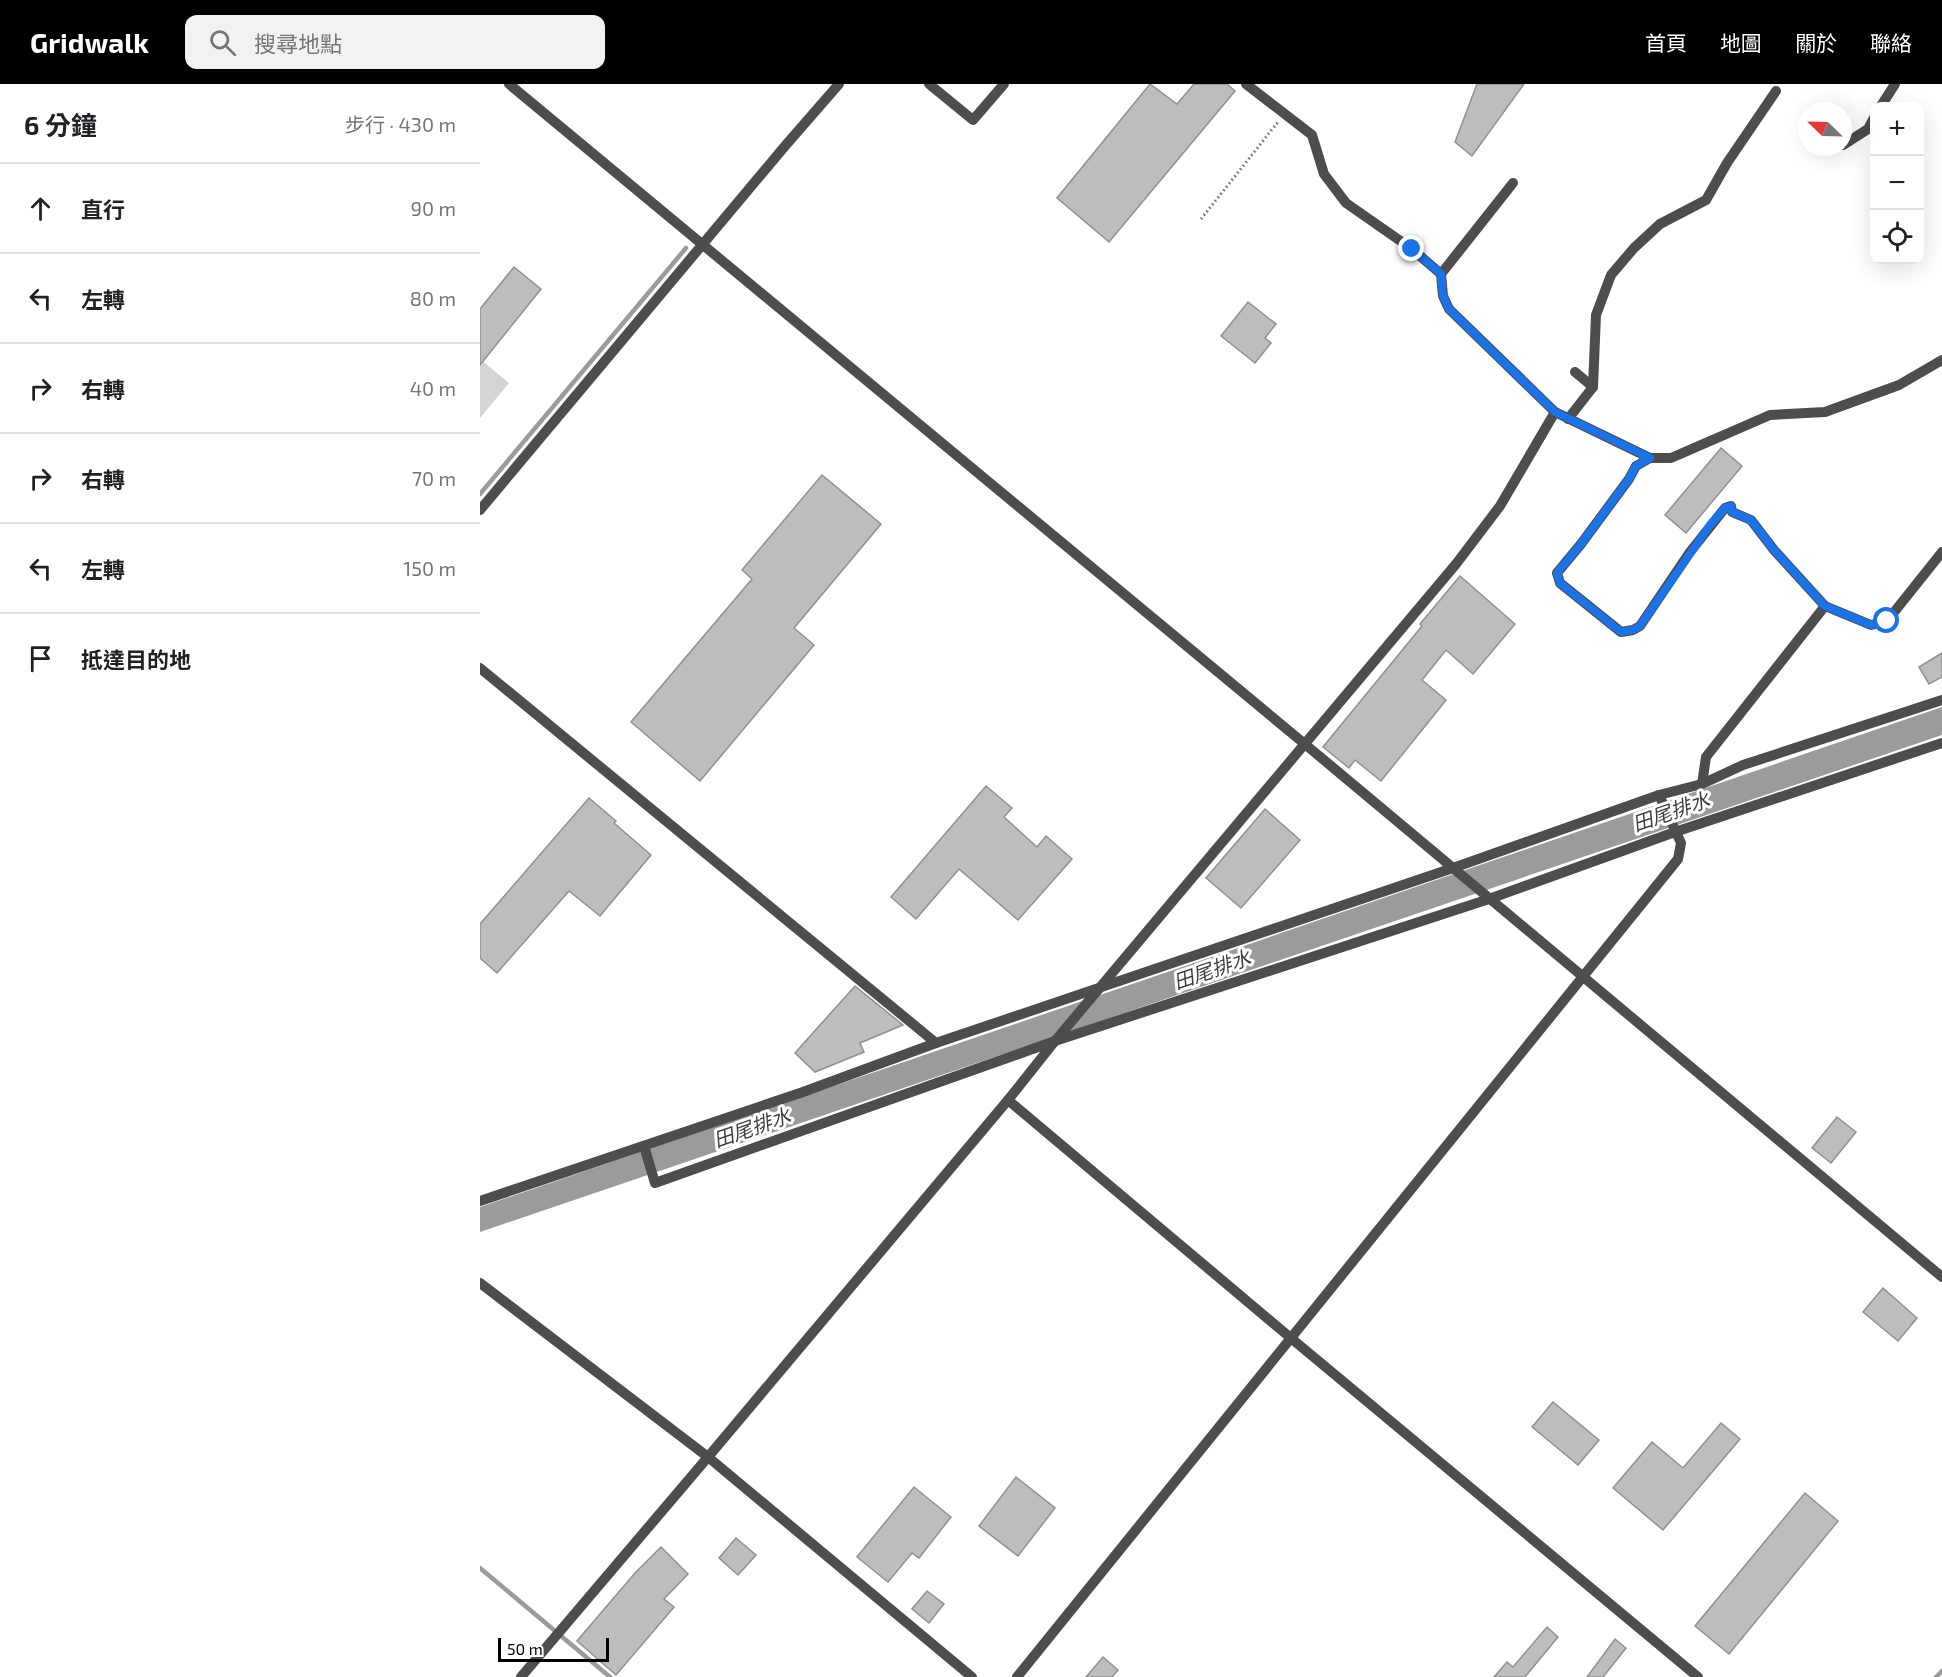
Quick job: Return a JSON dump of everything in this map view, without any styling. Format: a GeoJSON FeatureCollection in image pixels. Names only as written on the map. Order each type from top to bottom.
{"type":"FeatureCollection","features":[{"type":"Feature","properties":{"kind":"street"},"geometry":{"type":"LineString","coordinates":[[509,84],[1306,745],[1942,1277]]}},
{"type":"Feature","properties":{"kind":"street"},"geometry":{"type":"LineString","coordinates":[[480,510],[839,84]]}},
{"type":"Feature","properties":{"kind":"street"},"geometry":{"type":"LineString","coordinates":[[929,84],[973,120],[1004,84]]}},
{"type":"Feature","properties":{"kind":"street"},"geometry":{"type":"LineString","coordinates":[[1245,84],[1312,135],[1324,174],[1346,203],[1412,249],[1441,274]]}},
{"type":"Feature","properties":{"kind":"street"},"geometry":{"type":"LineString","coordinates":[[1884,102],[1895,84]]}},
{"type":"Feature","properties":{"kind":"street"},"geometry":{"type":"LineString","coordinates":[[1568,419],[1593,387],[1596,315],[1611,274],[1659,224],[1707,200],[1727,164],[1776,91]]}},
{"type":"Feature","properties":{"kind":"street"},"geometry":{"type":"LineString","coordinates":[[1852,139],[1870,126]]}},
{"type":"Feature","properties":{"kind":"street"},"geometry":{"type":"LineString","coordinates":[[1514,183],[1441,274],[1443,296],[1449,309],[1555,412],[1650,458],[1671,458],[1770,416],[1825,412],[1899,385],[1942,360]]}},
{"type":"Feature","properties":{"kind":"street"},"geometry":{"type":"LineString","coordinates":[[1575,372],[1593,387]]}},
{"type":"Feature","properties":{"kind":"street"},"geometry":{"type":"LineString","coordinates":[[521,1677],[1456,564],[1494,514],[1555,412]]}},
{"type":"Feature","properties":{"kind":"street"},"geometry":{"type":"LineString","coordinates":[[1650,458],[1636,466],[1588,535],[1557,573],[1560,583],[1621,632],[1640,626],[1710,525],[1725,508],[1731,506],[1732,512],[1751,520],[1774,550],[1825,606],[1871,625],[1887,621],[1942,552]]}},
{"type":"Feature","properties":{"kind":"street"},"geometry":{"type":"LineString","coordinates":[[1702,784],[1706,757],[1825,606]]}},
{"type":"Feature","properties":{"kind":"street"},"geometry":{"type":"LineString","coordinates":[[480,668],[936,1044]]}},
{"type":"Feature","properties":{"kind":"street"},"geometry":{"type":"LineString","coordinates":[[480,1201],[803,1092],[1659,795],[1702,784],[1743,765],[1942,700]]}},
{"type":"Feature","properties":{"kind":"street"},"geometry":{"type":"LineString","coordinates":[[644,1146],[655,1183],[1055,1041],[1489,899],[1675,832],[1942,743]]}},
{"type":"Feature","properties":{"kind":"street"},"geometry":{"type":"LineString","coordinates":[[1017,1677],[1678,860],[1681,843],[1662,806],[1659,795]]}},
{"type":"Feature","properties":{"kind":"street"},"geometry":{"type":"LineString","coordinates":[[1008,1100],[1698,1677]]}},
{"type":"Feature","properties":{"kind":"street"},"geometry":{"type":"LineString","coordinates":[[480,1283],[708,1457],[972,1677]]}},
{"type":"Feature","properties":{"kind":"path"},"geometry":{"type":"LineString","coordinates":[[1201,219],[1284,115]]}},
{"type":"Feature","properties":{"kind":"shaded area"},"geometry":{"type":"Polygon","coordinates":[[[480,359],[509,383],[480,418],[480,359]]]}},
{"type":"Feature","properties":{"kind":"water","name":"田尾排水"},"geometry":{"type":"Polygon","coordinates":[[[1942,707],[1942,735],[480,1232],[480,1207],[1942,707]]]}},
{"type":"Feature","properties":{"kind":"building"},"geometry":{"type":"Polygon","coordinates":[[[1150,84],[1177,104],[1194,84],[1227,84],[1235,91],[1109,242],[1057,198],[1150,84]]]}},
{"type":"Feature","properties":{"kind":"building"},"geometry":{"type":"Polygon","coordinates":[[[1477,84],[1524,84],[1472,156],[1455,142],[1477,84]]]}},
{"type":"Feature","properties":{"kind":"building"},"geometry":{"type":"Polygon","coordinates":[[[514,267],[541,289],[480,365],[480,309],[514,267]]]}},
{"type":"Feature","properties":{"kind":"building"},"geometry":{"type":"Polygon","coordinates":[[[1248,302],[1276,324],[1265,338],[1271,343],[1255,363],[1221,336],[1248,302]]]}},
{"type":"Feature","properties":{"kind":"building"},"geometry":{"type":"Polygon","coordinates":[[[1721,448],[1742,466],[1686,533],[1665,515],[1721,448]]]}},
{"type":"Feature","properties":{"kind":"building"},"geometry":{"type":"Polygon","coordinates":[[[822,475],[881,524],[794,628],[814,645],[700,781],[631,722],[752,579],[742,570],[822,475]]]}},
{"type":"Feature","properties":{"kind":"building"},"geometry":{"type":"Polygon","coordinates":[[[1460,576],[1515,624],[1473,674],[1446,650],[1422,680],[1446,700],[1381,781],[1355,760],[1349,768],[1323,747],[1460,576]]]}},
{"type":"Feature","properties":{"kind":"building"},"geometry":{"type":"Polygon","coordinates":[[[1942,653],[1942,677],[1929,684],[1919,667],[1942,653]]]}},
{"type":"Feature","properties":{"kind":"building"},"geometry":{"type":"Polygon","coordinates":[[[986,786],[1012,808],[1004,817],[1037,847],[1046,836],[1072,859],[1018,920],[959,869],[916,919],[891,897],[986,786]]]}},
{"type":"Feature","properties":{"kind":"building"},"geometry":{"type":"Polygon","coordinates":[[[589,798],[651,855],[600,916],[569,891],[497,973],[480,958],[480,924],[589,798]]]}},
{"type":"Feature","properties":{"kind":"building"},"geometry":{"type":"Polygon","coordinates":[[[1265,809],[1300,840],[1241,908],[1206,878],[1265,809]]]}},
{"type":"Feature","properties":{"kind":"building"},"geometry":{"type":"Polygon","coordinates":[[[855,986],[903,1025],[860,1043],[864,1052],[815,1072],[795,1053],[855,986]]]}},
{"type":"Feature","properties":{"kind":"building"},"geometry":{"type":"Polygon","coordinates":[[[1837,1117],[1856,1132],[1831,1163],[1812,1148],[1837,1117]]]}},
{"type":"Feature","properties":{"kind":"building"},"geometry":{"type":"Polygon","coordinates":[[[1883,1288],[1917,1318],[1898,1341],[1863,1312],[1883,1288]]]}},
{"type":"Feature","properties":{"kind":"building"},"geometry":{"type":"Polygon","coordinates":[[[1553,1402],[1599,1440],[1578,1465],[1532,1427],[1553,1402]]]}},
{"type":"Feature","properties":{"kind":"building"},"geometry":{"type":"Polygon","coordinates":[[[1721,1423],[1740,1439],[1663,1530],[1613,1488],[1652,1442],[1683,1468],[1721,1423]]]}},
{"type":"Feature","properties":{"kind":"building"},"geometry":{"type":"Polygon","coordinates":[[[1016,1477],[1055,1508],[1018,1556],[979,1526],[1016,1477]]]}},
{"type":"Feature","properties":{"kind":"building"},"geometry":{"type":"Polygon","coordinates":[[[914,1487],[951,1517],[919,1558],[912,1553],[888,1582],[857,1557],[914,1487]]]}},
{"type":"Feature","properties":{"kind":"building"},"geometry":{"type":"Polygon","coordinates":[[[1805,1493],[1838,1521],[1729,1654],[1695,1626],[1805,1493]]]}},
{"type":"Feature","properties":{"kind":"building"},"geometry":{"type":"Polygon","coordinates":[[[736,1538],[756,1555],[738,1575],[719,1558],[736,1538]]]}},
{"type":"Feature","properties":{"kind":"building"},"geometry":{"type":"Polygon","coordinates":[[[661,1547],[688,1574],[664,1599],[674,1607],[616,1675],[577,1641],[635,1573],[661,1547]]]}},
{"type":"Feature","properties":{"kind":"building"},"geometry":{"type":"Polygon","coordinates":[[[927,1591],[944,1604],[929,1623],[912,1609],[927,1591]]]}},
{"type":"Feature","properties":{"kind":"building"},"geometry":{"type":"Polygon","coordinates":[[[1547,1627],[1558,1637],[1525,1677],[1494,1677],[1507,1662],[1513,1667],[1547,1627]]]}},
{"type":"Feature","properties":{"kind":"building"},"geometry":{"type":"Polygon","coordinates":[[[1615,1639],[1626,1648],[1603,1677],[1587,1677],[1615,1639]]]}},
{"type":"Feature","properties":{"kind":"building"},"geometry":{"type":"Polygon","coordinates":[[[1103,1657],[1118,1670],[1112,1677],[1086,1677],[1103,1657]]]}},
{"type":"Feature","properties":{"kind":"waterway"},"geometry":{"type":"LineString","coordinates":[[480,494],[686,248]]}},
{"type":"Feature","properties":{"kind":"waterway"},"geometry":{"type":"LineString","coordinates":[[480,1568],[610,1677]]}},
{"type":"Feature","properties":{"kind":"waterway"},"geometry":{"type":"LineString","coordinates":[[1936,1677],[1942,1671]]}},
{"type":"Feature","properties":{"kind":"route"},"geometry":{"type":"LineString","coordinates":[[1412,249],[1441,274],[1443,296],[1449,309],[1555,412],[1650,458],[1636,466],[1629,479],[1557,573],[1560,583],[1621,632],[1640,626],[1710,525],[1725,508],[1731,506],[1732,512],[1751,520],[1774,550],[1825,606],[1871,625],[1887,621]]}}]}
